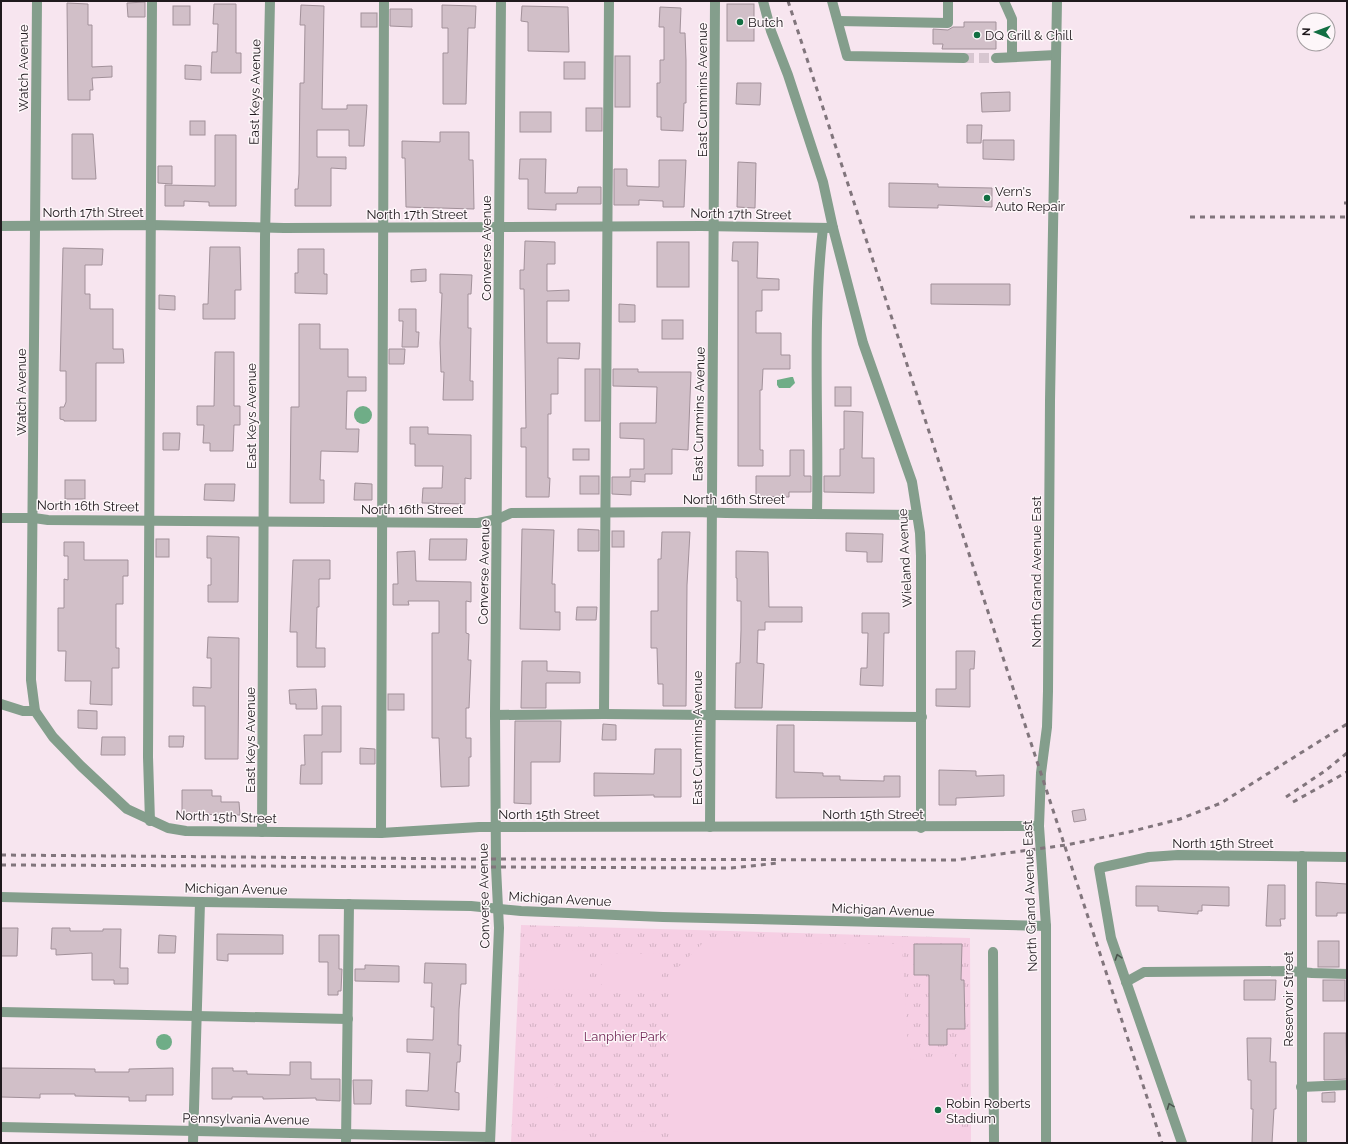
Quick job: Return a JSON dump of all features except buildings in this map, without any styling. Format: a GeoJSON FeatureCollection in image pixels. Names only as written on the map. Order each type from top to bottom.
{"type":"FeatureCollection","features":[{"type":"Feature","properties":{"kind":"street","name":"Watch Avenue"},"geometry":{"type":"LineString","coordinates":[[36,1],[34,518],[31,680],[35,712],[53,737],[81,766]]}},
{"type":"Feature","properties":{"kind":"street"},"geometry":{"type":"LineString","coordinates":[[150,821],[148,756],[152,1]]}},
{"type":"Feature","properties":{"kind":"street","name":"East Keys Avenue"},"geometry":{"type":"LineString","coordinates":[[262,832],[266,227],[270,1]]}},
{"type":"Feature","properties":{"kind":"street"},"geometry":{"type":"LineString","coordinates":[[381,833],[384,1]]}},
{"type":"Feature","properties":{"kind":"street","name":"Converse Avenue"},"geometry":{"type":"LineString","coordinates":[[490,1140],[499,909],[496,868],[496,715],[501,1]]}},
{"type":"Feature","properties":{"kind":"street"},"geometry":{"type":"LineString","coordinates":[[604,714],[609,1]]}},
{"type":"Feature","properties":{"kind":"street","name":"East Cummins Avenue"},"geometry":{"type":"LineString","coordinates":[[710,827],[715,1]]}},
{"type":"Feature","properties":{"kind":"street","name":"Wieland Avenue"},"geometry":{"type":"LineString","coordinates":[[763,1],[770,31],[788,75],[823,182],[828,228],[863,343],[912,482],[921,556],[922,717],[920,828]]}},
{"type":"Feature","properties":{"kind":"street"},"geometry":{"type":"LineString","coordinates":[[832,1],[848,56],[964,58]]}},
{"type":"Feature","properties":{"kind":"street"},"geometry":{"type":"LineString","coordinates":[[838,21],[948,23],[948,1]]}},
{"type":"Feature","properties":{"kind":"street"},"geometry":{"type":"LineString","coordinates":[[1004,1],[1012,19],[1012,57]]}},
{"type":"Feature","properties":{"kind":"street","name":"North Grand Avenue East"},"geometry":{"type":"LineString","coordinates":[[1046,1143],[1046,926],[1039,826],[1048,691],[1050,401],[1057,1]]}},
{"type":"Feature","properties":{"kind":"street"},"geometry":{"type":"LineString","coordinates":[[996,58],[1056,55]]}},
{"type":"Feature","properties":{"kind":"street","name":"North 17th Street"},"geometry":{"type":"LineString","coordinates":[[1,226],[714,226],[828,228]]}},
{"type":"Feature","properties":{"kind":"street"},"geometry":{"type":"LineString","coordinates":[[817,513],[816,342],[819,264],[828,228]]}},
{"type":"Feature","properties":{"kind":"street","name":"North 16th Street"},"geometry":{"type":"LineString","coordinates":[[1,518],[34,518],[48,520],[484,522],[498,519],[511,513],[711,512],[917,515]]}},
{"type":"Feature","properties":{"kind":"street"},"geometry":{"type":"LineString","coordinates":[[1,704],[23,711],[35,712]]}},
{"type":"Feature","properties":{"kind":"street"},"geometry":{"type":"LineString","coordinates":[[496,715],[604,714],[922,717]]}},
{"type":"Feature","properties":{"kind":"street","name":"North 15th Street"},"geometry":{"type":"LineString","coordinates":[[81,766],[127,808],[150,821],[168,828],[186,831],[381,833],[497,828],[920,828],[1039,826]]}},
{"type":"Feature","properties":{"kind":"street","name":"North 15th Street"},"geometry":{"type":"LineString","coordinates":[[1126,982],[1106,918],[1099,868],[1149,857],[1178,855],[1347,857]]}},
{"type":"Feature","properties":{"kind":"street","name":"Reservoir Street"},"geometry":{"type":"LineString","coordinates":[[1302,856],[1302,1143]]}},
{"type":"Feature","properties":{"kind":"street","name":"Michigan Avenue"},"geometry":{"type":"LineString","coordinates":[[1,897],[471,906],[499,909],[671,917],[1046,926]]}},
{"type":"Feature","properties":{"kind":"street"},"geometry":{"type":"LineString","coordinates":[[194,1143],[200,902]]}},
{"type":"Feature","properties":{"kind":"street"},"geometry":{"type":"LineString","coordinates":[[346,1138],[349,904]]}},
{"type":"Feature","properties":{"kind":"street"},"geometry":{"type":"LineString","coordinates":[[993,952],[994,1143]]}},
{"type":"Feature","properties":{"kind":"street"},"geometry":{"type":"LineString","coordinates":[[1182,1143],[1126,982],[1144,972],[1301,972],[1347,974]]}},
{"type":"Feature","properties":{"kind":"street"},"geometry":{"type":"LineString","coordinates":[[1,1012],[348,1020]]}},
{"type":"Feature","properties":{"kind":"street"},"geometry":{"type":"LineString","coordinates":[[1301,1087],[1347,1085]]}},
{"type":"Feature","properties":{"kind":"street","name":"Pennsylvania Avenue"},"geometry":{"type":"LineString","coordinates":[[1,1127],[194,1131],[346,1138],[490,1140]]}},
{"type":"Feature","properties":{"kind":"green space","name":"Lanphier Park"},"geometry":{"type":"Polygon","coordinates":[[[521,925],[970,938],[971,1143],[511,1143],[521,925]]]}},
{"type":"Feature","properties":{"kind":"green space"},"geometry":{"type":"Polygon","coordinates":[[[704,942],[902,944],[908,1049],[911,1060],[954,1053],[960,1073],[959,1143],[673,1143],[673,972],[704,942]]]}},
{"type":"Feature","properties":{"kind":"green space"},"geometry":{"type":"Polygon","coordinates":[[[529,950],[590,951],[590,990],[528,989],[529,950]]]}},
{"type":"Feature","properties":{"kind":"green space"},"geometry":{"type":"Polygon","coordinates":[[[602,953],[662,954],[662,991],[602,990],[602,953]]]}},
{"type":"Feature","properties":{"kind":"green space"},"geometry":{"type":"Polygon","coordinates":[[[553,1081],[558,1093],[531,1104],[526,1092],[553,1081]]]}},
{"type":"Feature","properties":{"kind":"green space"},"geometry":{"type":"Polygon","coordinates":[[[525,1130],[576,1131],[576,1143],[525,1143],[525,1130]]]}},
{"type":"Feature","properties":{"kind":"green space"},"geometry":{"type":"Polygon","coordinates":[[[604,1131],[655,1132],[655,1143],[604,1143],[604,1131]]]}},
{"type":"Feature","properties":{"kind":"shaded area"},"geometry":{"type":"Polygon","coordinates":[[[793,377],[795,383],[790,388],[779,388],[777,385],[777,380],[793,377]]]}},
{"type":"Feature","properties":{"kind":"shaded area"},"geometry":{"type":"Polygon","coordinates":[[[363,406],[369,409],[372,415],[369,421],[363,424],[357,421],[354,415],[357,409],[363,406]]]}},
{"type":"Feature","properties":{"kind":"shaded area"},"geometry":{"type":"Polygon","coordinates":[[[164,1034],[171,1039],[172,1042],[167,1049],[164,1050],[157,1045],[156,1042],[161,1035],[164,1034]]]}},
{"type":"Feature","properties":{"kind":"tunnel"},"geometry":{"type":"LineString","coordinates":[[964,58],[996,58]]}},
{"type":"Feature","properties":{"kind":"railway"},"geometry":{"type":"LineString","coordinates":[[788,1],[1162,1143]]}},
{"type":"Feature","properties":{"kind":"railway"},"geometry":{"type":"LineString","coordinates":[[1190,217],[1347,217]]}},
{"type":"Feature","properties":{"kind":"railway"},"geometry":{"type":"LineString","coordinates":[[1,855],[476,859],[956,860],[1066,845],[1129,832],[1180,819],[1221,803],[1347,724]]}},
{"type":"Feature","properties":{"kind":"railway"},"geometry":{"type":"LineString","coordinates":[[1286,797],[1325,771],[1347,753]]}},
{"type":"Feature","properties":{"kind":"railway"},"geometry":{"type":"LineString","coordinates":[[1293,802],[1347,772]]}},
{"type":"Feature","properties":{"kind":"railway"},"geometry":{"type":"LineString","coordinates":[[1,865],[731,868],[779,863]]}},
{"type":"Feature","properties":{"kind":"place","name":"Butch"},"geometry":{"type":"Point","coordinates":[740,22]}},
{"type":"Feature","properties":{"kind":"place","name":"DQ Grill & Chill"},"geometry":{"type":"Point","coordinates":[977,35]}},
{"type":"Feature","properties":{"kind":"place","name":"Vern's Auto Repair"},"geometry":{"type":"Point","coordinates":[987,198]}},
{"type":"Feature","properties":{"kind":"place","name":"Robin Roberts Stadium"},"geometry":{"type":"Point","coordinates":[938,1110]}}]}
